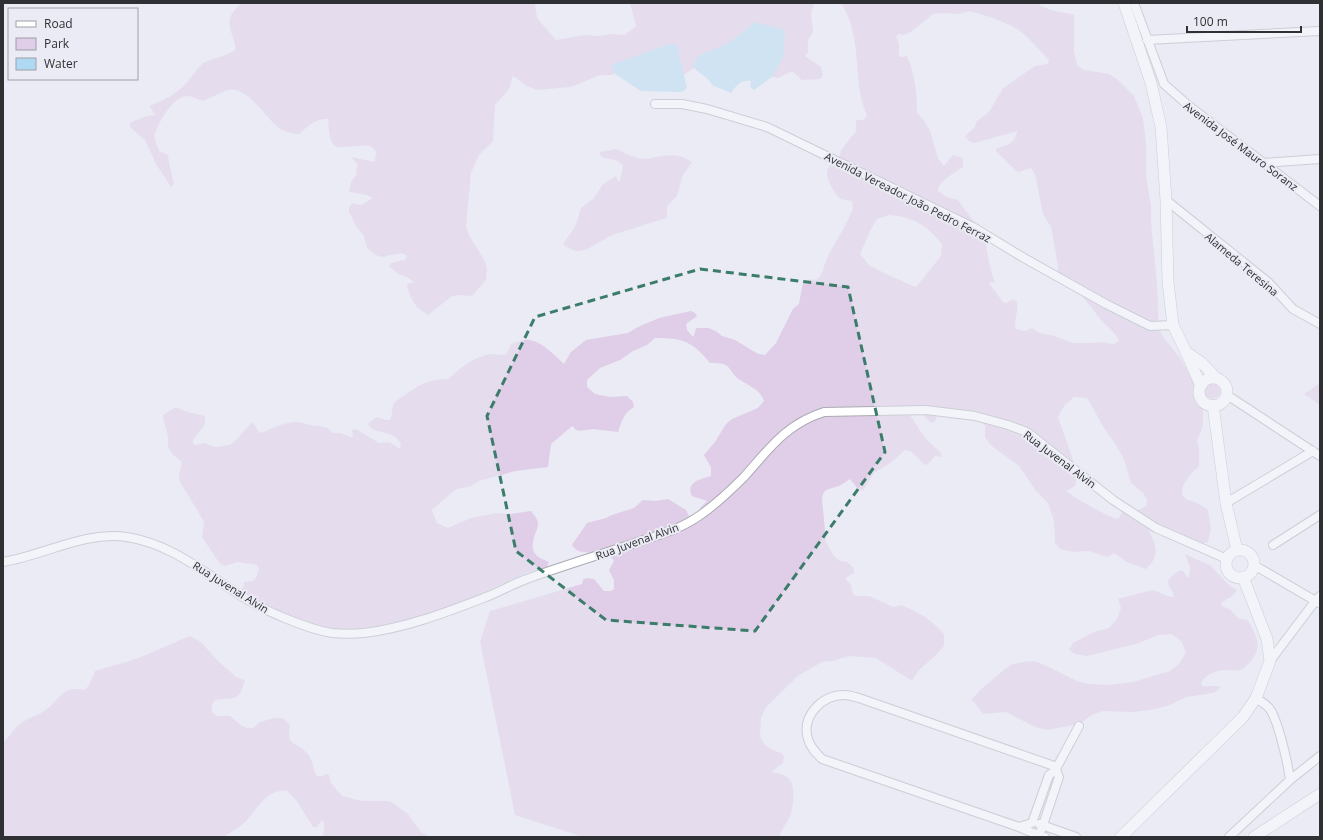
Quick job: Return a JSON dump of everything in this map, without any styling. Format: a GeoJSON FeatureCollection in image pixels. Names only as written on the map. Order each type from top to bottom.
{"type":"FeatureCollection","features":[{"type":"Feature","properties":{"kind":"main road"},"geometry":{"type":"LineString","coordinates":[[1124,3],[1152,83],[1161,127],[1166,200],[1168,282],[1173,325],[1201,386],[1200,390],[1202,399],[1208,404],[1213,405],[1222,403],[1227,395],[1226,386],[1202,363],[1186,352]]}},
{"type":"Feature","properties":{"kind":"main road"},"geometry":{"type":"LineString","coordinates":[[1201,386],[1207,379],[1216,378]]}},
{"type":"Feature","properties":{"kind":"main road"},"geometry":{"type":"LineString","coordinates":[[1213,405],[1226,503],[1237,550]]}},
{"type":"Feature","properties":{"kind":"main road"},"geometry":{"type":"LineString","coordinates":[[1237,550],[1249,553],[1252,557],[1254,565],[1250,573],[1243,577],[1238,577],[1227,568],[1227,559],[1237,550]]}},
{"type":"Feature","properties":{"kind":"main road"},"geometry":{"type":"LineString","coordinates":[[1121,837],[1244,717],[1256,698],[1270,661],[1266,639],[1243,577]]}},
{"type":"Feature","properties":{"kind":"main road"},"geometry":{"type":"LineString","coordinates":[[1254,837],[1320,794]]}},
{"type":"Feature","properties":{"kind":"street"},"geometry":{"type":"LineString","coordinates":[[1134,3],[1148,40],[1320,31]]}},
{"type":"Feature","properties":{"kind":"street","name":"Avenida José Mauro Soranz"},"geometry":{"type":"LineString","coordinates":[[1148,40],[1164,84],[1189,106],[1320,206]]}},
{"type":"Feature","properties":{"kind":"street","name":"Avenida Vereador João Pedro Ferraz"},"geometry":{"type":"LineString","coordinates":[[655,104],[682,104],[707,109],[767,127],[973,227],[1024,258],[1106,304],[1150,326],[1173,325]]}},
{"type":"Feature","properties":{"kind":"street"},"geometry":{"type":"LineString","coordinates":[[1264,163],[1320,158]]}},
{"type":"Feature","properties":{"kind":"street","name":"Alameda Teresina"},"geometry":{"type":"LineString","coordinates":[[1166,200],[1268,282],[1293,310],[1320,324]]}},
{"type":"Feature","properties":{"kind":"street"},"geometry":{"type":"LineString","coordinates":[[1227,395],[1320,456]]}},
{"type":"Feature","properties":{"kind":"street","name":"Rua Juvenal Alvin"},"geometry":{"type":"LineString","coordinates":[[3,562],[27,557],[97,536],[144,540],[165,548],[184,558],[246,599],[276,615],[332,633],[361,633],[387,630],[422,620],[487,596],[521,581],[673,530],[697,517],[719,501],[764,453],[794,426],[808,417],[824,412],[926,410],[975,416],[1027,432],[1112,500],[1156,528],[1227,559]]}},
{"type":"Feature","properties":{"kind":"street"},"geometry":{"type":"LineString","coordinates":[[1226,503],[1313,451]]}},
{"type":"Feature","properties":{"kind":"street"},"geometry":{"type":"LineString","coordinates":[[1273,545],[1320,516]]}},
{"type":"Feature","properties":{"kind":"street"},"geometry":{"type":"LineString","coordinates":[[1254,565],[1319,600],[1270,661]]}},
{"type":"Feature","properties":{"kind":"street"},"geometry":{"type":"LineString","coordinates":[[844,695],[860,698],[1056,768],[1059,777],[1043,825],[1042,836],[822,759],[811,746],[807,737],[808,719],[820,703],[831,697],[844,695]]}},
{"type":"Feature","properties":{"kind":"street"},"geometry":{"type":"LineString","coordinates":[[1256,698],[1268,707],[1274,716],[1288,767],[1290,780]]}},
{"type":"Feature","properties":{"kind":"street"},"geometry":{"type":"LineString","coordinates":[[1030,832],[1049,774],[1056,768],[1079,726]]}},
{"type":"Feature","properties":{"kind":"street"},"geometry":{"type":"LineString","coordinates":[[1229,837],[1290,780],[1320,756]]}},
{"type":"Feature","properties":{"kind":"street"},"geometry":{"type":"LineString","coordinates":[[1019,827],[1032,823],[1043,825],[1076,837]]}},
{"type":"Feature","properties":{"kind":"highlighted area"},"geometry":{"type":"Polygon","coordinates":[[[700,269],[848,287],[885,452],[755,631],[606,620],[516,551],[487,416],[535,317],[700,269]]]}},
{"type":"Feature","properties":{"kind":"green space"},"geometry":{"type":"Polygon","coordinates":[[[242,3],[535,3],[537,18],[556,40],[584,35],[625,35],[636,26],[630,3],[814,3],[811,14],[813,32],[808,40],[808,53],[805,56],[821,67],[823,75],[820,79],[802,80],[792,71],[778,78],[773,77],[766,71],[721,50],[682,76],[623,67],[612,75],[600,75],[571,87],[537,90],[527,86],[513,76],[509,89],[495,105],[493,141],[479,155],[471,173],[466,227],[470,237],[485,261],[487,270],[486,280],[472,296],[452,296],[428,315],[414,303],[410,295],[407,286],[409,283],[414,283],[408,278],[397,273],[389,266],[391,263],[405,260],[407,256],[402,253],[381,257],[374,254],[367,248],[364,236],[356,226],[349,212],[349,208],[352,203],[361,205],[373,198],[367,195],[349,192],[351,182],[357,174],[356,169],[358,165],[351,157],[374,162],[376,154],[374,149],[369,146],[335,146],[331,141],[328,119],[317,121],[305,128],[300,134],[295,134],[286,132],[279,128],[256,104],[243,93],[236,90],[226,91],[203,101],[190,96],[182,97],[171,105],[154,136],[159,151],[168,155],[174,184],[171,187],[156,164],[145,140],[130,127],[130,123],[132,122],[155,115],[150,107],[151,105],[162,101],[177,92],[203,63],[235,50],[235,44],[230,27],[230,18],[234,11],[242,3]]]}},
{"type":"Feature","properties":{"kind":"green space"},"geometry":{"type":"Polygon","coordinates":[[[841,3],[1037,3],[1050,10],[1074,15],[1074,51],[1078,66],[1084,70],[1109,74],[1117,79],[1134,96],[1143,118],[1146,144],[1146,176],[1151,206],[1159,328],[1163,337],[1180,358],[1195,383],[1201,399],[1203,412],[1203,426],[1197,441],[1199,449],[1199,466],[1185,482],[1182,492],[1188,500],[1196,502],[1208,510],[1211,529],[1208,542],[1203,543],[1189,541],[1149,528],[1156,551],[1154,560],[1146,569],[1127,562],[1114,553],[1107,557],[1089,551],[1073,552],[1060,549],[1055,543],[1054,521],[1048,503],[1036,491],[1019,466],[988,442],[985,437],[985,426],[982,423],[976,420],[941,415],[937,416],[935,422],[931,423],[922,414],[910,411],[910,415],[925,438],[940,452],[942,457],[935,456],[928,464],[925,465],[912,452],[905,450],[892,462],[874,473],[863,491],[858,489],[850,479],[839,486],[825,491],[822,499],[826,542],[834,556],[840,561],[847,562],[854,568],[854,573],[845,578],[851,585],[855,596],[869,596],[893,607],[902,605],[920,614],[934,624],[944,634],[944,646],[918,671],[912,681],[876,658],[849,656],[822,662],[799,675],[766,707],[761,718],[760,736],[764,744],[784,756],[783,763],[771,772],[787,777],[793,790],[791,815],[779,837],[583,837],[515,815],[480,642],[490,611],[582,584],[583,580],[586,578],[594,579],[604,591],[611,591],[614,589],[614,580],[609,570],[614,561],[609,556],[604,554],[581,552],[576,550],[572,545],[587,523],[634,508],[643,500],[655,501],[668,499],[686,510],[692,522],[698,523],[708,513],[702,511],[700,508],[707,501],[692,496],[690,491],[692,484],[703,478],[711,476],[711,467],[704,455],[715,442],[726,424],[732,419],[758,408],[764,401],[759,393],[736,377],[726,365],[720,363],[710,363],[692,345],[680,340],[655,338],[647,345],[633,351],[620,360],[600,368],[587,380],[587,387],[595,394],[610,397],[627,396],[633,402],[634,407],[624,417],[618,432],[593,429],[579,431],[573,426],[551,444],[548,467],[515,471],[479,481],[469,487],[456,489],[432,510],[437,523],[448,528],[471,518],[497,513],[510,514],[531,511],[538,523],[533,540],[534,552],[543,560],[549,562],[547,567],[526,573],[437,614],[384,634],[362,637],[291,621],[271,606],[238,594],[244,586],[244,582],[253,581],[256,578],[259,569],[257,565],[237,562],[225,566],[220,564],[202,537],[204,522],[179,480],[182,462],[172,454],[168,446],[168,436],[163,415],[176,407],[187,412],[205,416],[205,424],[193,440],[195,445],[204,443],[216,447],[229,445],[234,442],[251,423],[254,424],[261,433],[282,425],[300,422],[322,426],[333,433],[341,433],[352,438],[352,430],[356,429],[379,443],[389,442],[400,449],[401,444],[395,437],[391,434],[373,429],[368,424],[376,417],[390,420],[395,402],[421,385],[430,381],[448,379],[467,364],[484,355],[506,355],[511,344],[524,340],[530,340],[541,344],[564,364],[571,352],[586,340],[628,333],[659,318],[691,311],[697,316],[686,324],[687,330],[692,336],[694,336],[696,328],[709,328],[722,336],[735,340],[758,354],[765,355],[776,343],[793,309],[799,304],[803,283],[810,279],[816,280],[821,274],[853,206],[852,201],[837,196],[832,188],[827,174],[827,170],[832,163],[839,159],[841,150],[856,131],[856,120],[863,120],[867,116],[860,93],[857,58],[851,24],[841,3]],[[969,11],[959,14],[933,14],[912,31],[904,35],[899,34],[896,37],[899,43],[899,56],[907,56],[914,77],[917,112],[930,131],[938,158],[944,166],[953,155],[962,158],[963,160],[963,167],[944,181],[939,187],[938,191],[947,197],[958,200],[977,226],[985,232],[988,258],[995,283],[989,283],[1003,302],[1006,303],[1013,299],[1017,302],[1015,323],[1016,329],[1025,331],[1032,328],[1040,333],[1051,335],[1073,343],[1098,342],[1113,344],[1119,341],[1115,334],[1073,287],[1057,279],[1058,266],[1051,227],[1043,214],[1035,174],[1031,168],[1019,172],[1016,171],[996,151],[997,148],[1007,145],[1013,141],[1017,131],[975,143],[970,142],[965,136],[974,128],[977,121],[989,112],[1003,88],[1035,66],[1048,64],[1049,60],[1017,29],[987,16],[969,11]],[[889,215],[877,219],[860,254],[869,265],[916,287],[941,256],[942,244],[925,227],[912,220],[889,215]],[[1074,397],[1064,406],[1058,417],[1074,463],[1079,469],[1075,486],[1066,491],[1084,503],[1116,519],[1119,518],[1122,512],[1137,511],[1146,506],[1147,500],[1144,494],[1131,483],[1124,459],[1087,398],[1074,397]]]}},
{"type":"Feature","properties":{"kind":"green space"},"geometry":{"type":"Polygon","coordinates":[[[616,149],[643,159],[675,155],[684,157],[692,162],[683,175],[677,196],[667,206],[667,218],[612,235],[584,250],[576,251],[571,249],[563,244],[575,227],[581,208],[594,198],[603,184],[616,176],[618,181],[620,181],[623,166],[617,161],[603,158],[600,155],[600,152],[616,149]]]}},
{"type":"Feature","properties":{"kind":"green space"},"geometry":{"type":"Polygon","coordinates":[[[1212,381],[1218,384],[1221,390],[1218,396],[1212,399],[1206,396],[1203,390],[1206,384],[1212,381]]]}},
{"type":"Feature","properties":{"kind":"green space"},"geometry":{"type":"Polygon","coordinates":[[[1320,383],[1320,405],[1304,394],[1320,383]]]}},
{"type":"Feature","properties":{"kind":"green space"},"geometry":{"type":"Polygon","coordinates":[[[1185,554],[1211,566],[1230,586],[1237,590],[1234,595],[1220,605],[1231,610],[1238,618],[1247,620],[1256,636],[1256,652],[1254,657],[1244,668],[1215,672],[1206,677],[1201,683],[1202,686],[1221,686],[1218,690],[1213,693],[1187,697],[1170,705],[1151,710],[1132,712],[1103,711],[1092,715],[1079,724],[1047,730],[1035,727],[1006,712],[983,714],[971,700],[980,690],[1010,665],[1022,662],[1034,661],[1077,681],[1089,684],[1109,685],[1133,682],[1170,671],[1179,664],[1186,652],[1181,641],[1171,634],[1159,635],[1136,644],[1087,656],[1075,654],[1069,650],[1073,643],[1094,632],[1109,628],[1117,619],[1121,608],[1118,599],[1152,590],[1174,597],[1168,581],[1180,570],[1183,571],[1187,577],[1189,577],[1190,567],[1185,554]]]}},
{"type":"Feature","properties":{"kind":"green space"},"geometry":{"type":"Polygon","coordinates":[[[190,636],[201,642],[218,661],[236,677],[245,680],[241,692],[235,697],[215,700],[212,705],[212,712],[217,716],[230,716],[242,726],[248,728],[253,728],[260,722],[274,718],[283,718],[290,725],[289,737],[293,743],[308,754],[316,775],[320,777],[326,774],[329,775],[331,783],[342,796],[362,801],[388,801],[393,803],[408,814],[421,832],[430,837],[322,837],[324,826],[322,820],[317,827],[313,827],[296,800],[287,791],[280,791],[268,796],[244,823],[223,837],[3,837],[3,742],[15,728],[50,707],[65,692],[77,689],[85,690],[89,685],[95,671],[136,659],[190,636]]]}},
{"type":"Feature","properties":{"kind":"water"},"geometry":{"type":"Polygon","coordinates":[[[755,22],[785,30],[783,58],[773,76],[754,90],[750,87],[751,81],[745,81],[739,84],[731,93],[712,85],[708,79],[697,71],[693,65],[700,55],[729,43],[755,22]]]}},
{"type":"Feature","properties":{"kind":"water"},"geometry":{"type":"Polygon","coordinates":[[[669,44],[677,45],[687,88],[682,92],[641,91],[615,74],[611,65],[669,44]]]}}]}
